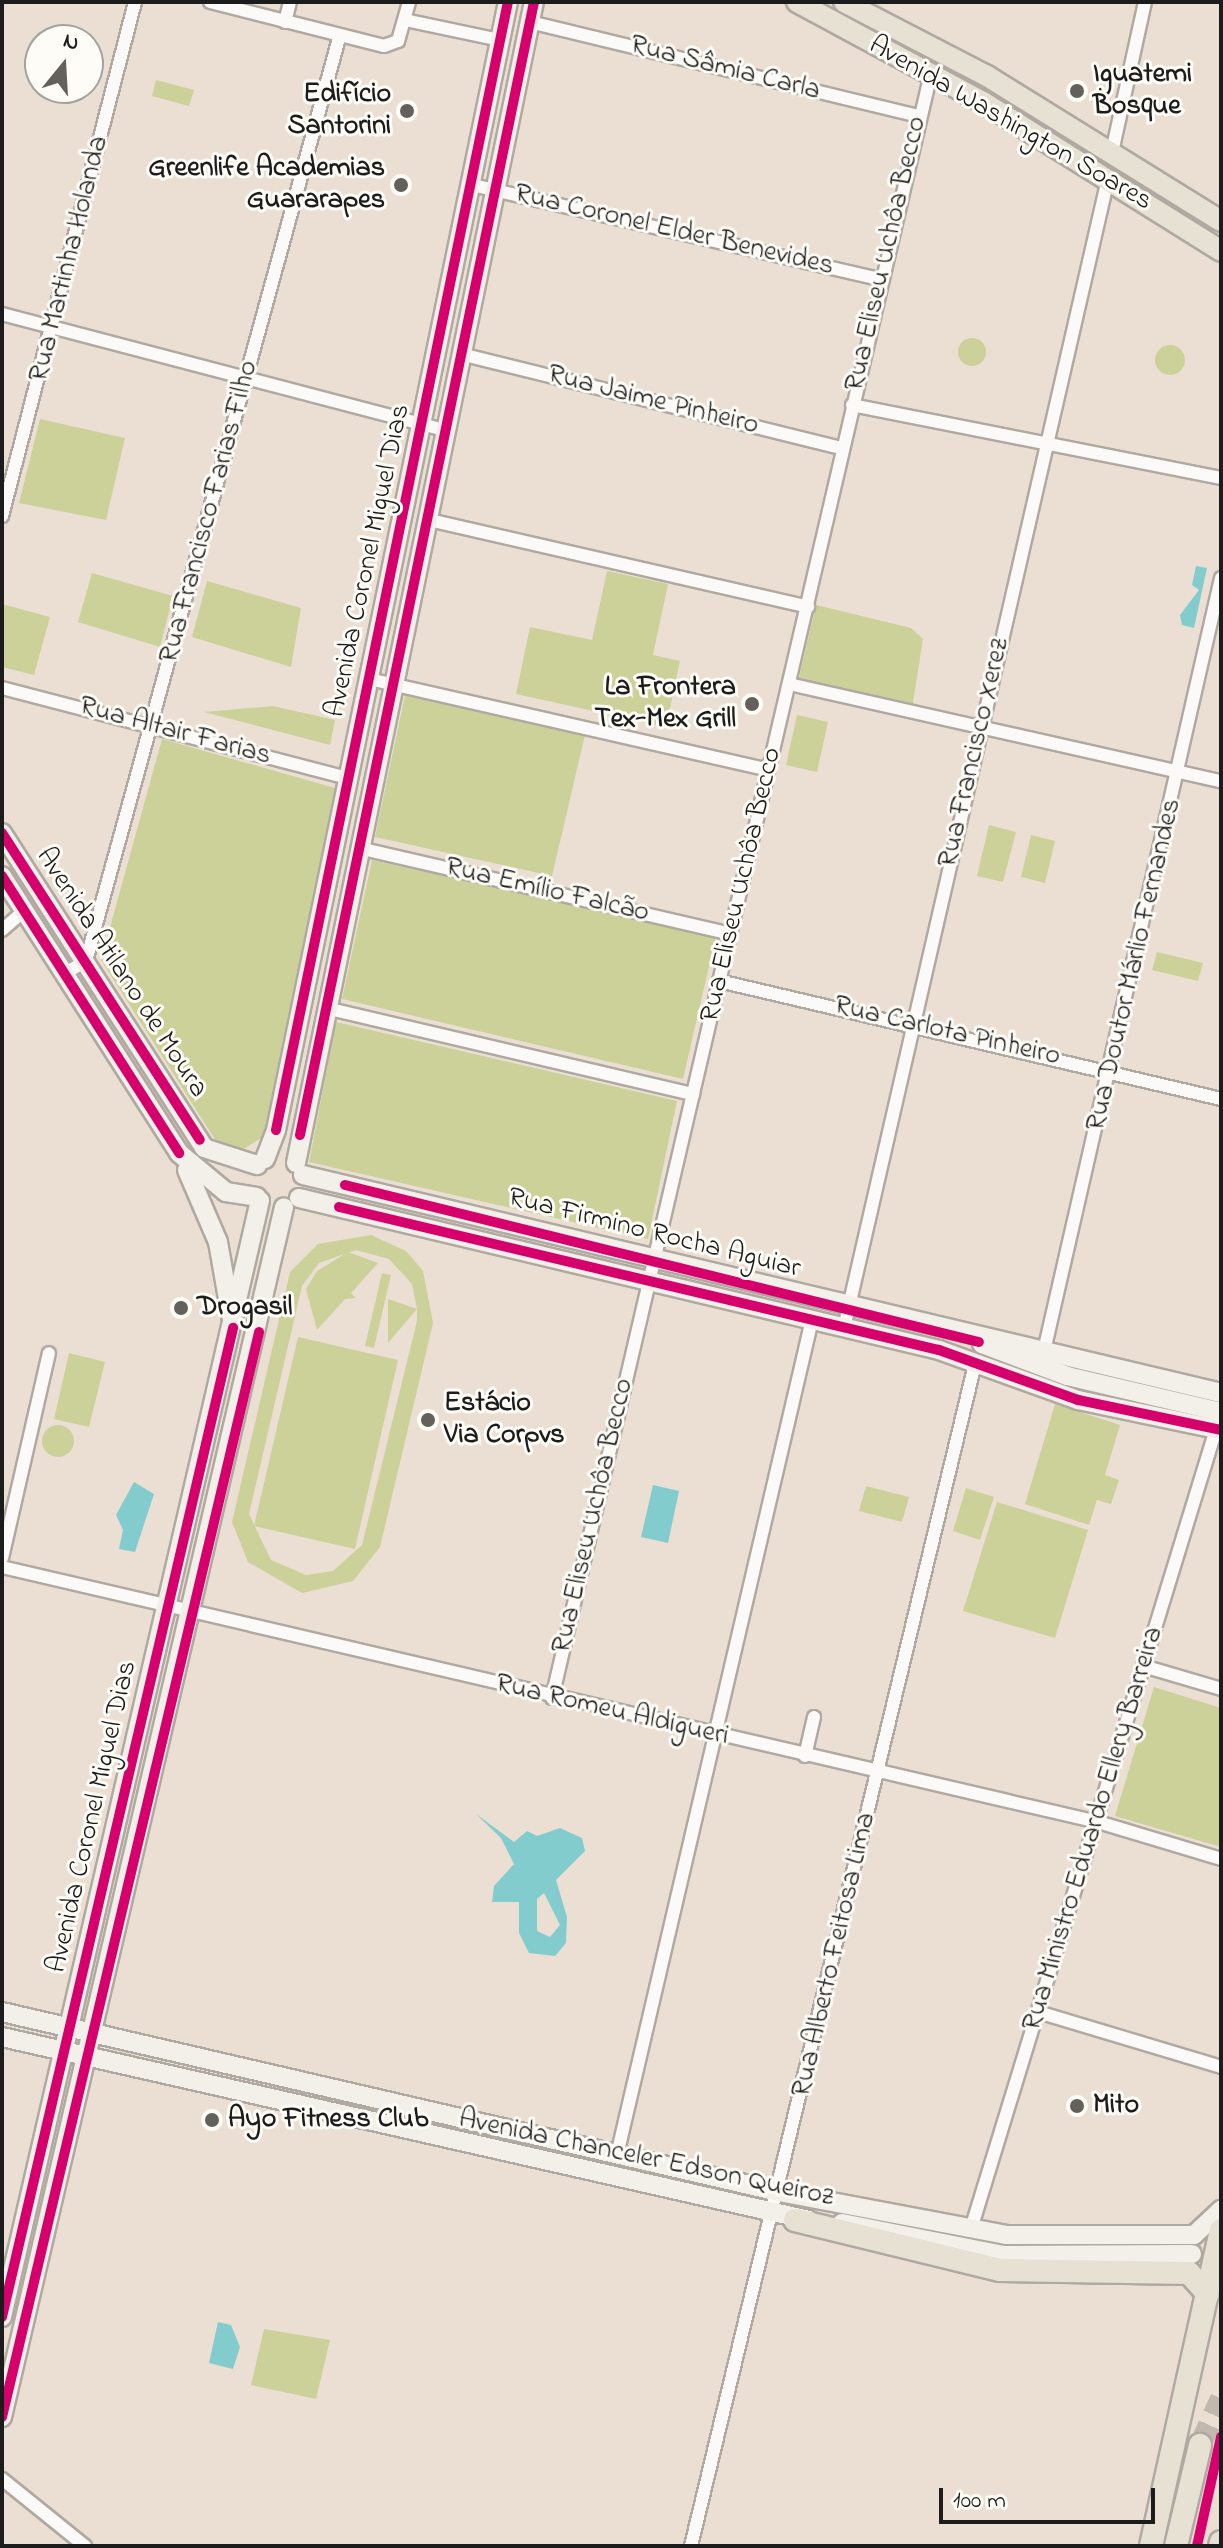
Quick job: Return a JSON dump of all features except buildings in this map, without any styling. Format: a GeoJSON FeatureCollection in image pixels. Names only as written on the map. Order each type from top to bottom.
{"type":"FeatureCollection","features":[{"type":"Feature","properties":{"kind":"highway"},"geometry":{"type":"LineString","coordinates":[[785,2218],[1000,2270],[1189,2273],[1208,2294]]}},
{"type":"Feature","properties":{"kind":"highway"},"geometry":{"type":"LineString","coordinates":[[1151,2546],[1221,2230]]}},
{"type":"Feature","properties":{"kind":"highway"},"geometry":{"type":"LineString","coordinates":[[1176,2546],[1200,2445]]}},
{"type":"Feature","properties":{"kind":"main road","name":"Avenida Coronel Miguel Dias"},"geometry":{"type":"LineString","coordinates":[[2,2317],[165,1608],[233,1328],[258,1198],[261,1162],[348,778],[423,425],[468,184],[508,2]]}},
{"type":"Feature","properties":{"kind":"main road","name":"Avenida Coronel Miguel Dias"},"geometry":{"type":"LineString","coordinates":[[2,2417],[189,1613],[300,1169],[534,2]]}},
{"type":"Feature","properties":{"kind":"main road","name":"Avenida Washington Soares"},"geometry":{"type":"LineString","coordinates":[[797,2],[931,73],[1221,251]]}},
{"type":"Feature","properties":{"kind":"main road","name":"Avenida Washington Soares"},"geometry":{"type":"LineString","coordinates":[[844,2],[1112,152],[1221,221]]}},
{"type":"Feature","properties":{"kind":"main road"},"geometry":{"type":"LineString","coordinates":[[453,266],[480,271]]}},
{"type":"Feature","properties":{"kind":"main road","name":"Avenida Atilano de Moura"},"geometry":{"type":"LineString","coordinates":[[2,833],[204,1148],[300,1169]]}},
{"type":"Feature","properties":{"kind":"main road","name":"Avenida Atilano de Moura"},"geometry":{"type":"LineString","coordinates":[[2,876],[179,1153],[226,1192],[258,1198]]}},
{"type":"Feature","properties":{"kind":"main road"},"geometry":{"type":"LineString","coordinates":[[179,1153],[218,1242],[233,1328]]}},
{"type":"Feature","properties":{"kind":"main road","name":"Rua Firmino Rocha Aguiar"},"geometry":{"type":"LineString","coordinates":[[300,1169],[655,1259],[1221,1393]]}},
{"type":"Feature","properties":{"kind":"main road","name":"Rua Firmino Rocha Aguiar"},"geometry":{"type":"LineString","coordinates":[[258,1198],[648,1281],[812,1320],[975,1364],[1078,1400],[1219,1424]]}},
{"type":"Feature","properties":{"kind":"main road"},"geometry":{"type":"LineString","coordinates":[[953,1331],[1067,1376],[1219,1424]]}},
{"type":"Feature","properties":{"kind":"main road"},"geometry":{"type":"LineString","coordinates":[[126,1783],[150,1789]]}},
{"type":"Feature","properties":{"kind":"main road","name":"Avenida Chanceler Edson Queiroz"},"geometry":{"type":"LineString","coordinates":[[2,2012],[779,2192],[1006,2235],[1194,2235],[1221,2210]]}},
{"type":"Feature","properties":{"kind":"main road","name":"Avenida Chanceler Edson Queiroz"},"geometry":{"type":"LineString","coordinates":[[2,2037],[785,2218],[893,2229],[1004,2255],[1192,2254]]}},
{"type":"Feature","properties":{"kind":"main road"},"geometry":{"type":"LineString","coordinates":[[212,2086],[217,2062]]}},
{"type":"Feature","properties":{"kind":"main road"},"geometry":{"type":"LineString","coordinates":[[361,2121],[428,2111]]}},
{"type":"Feature","properties":{"kind":"main road"},"geometry":{"type":"LineString","coordinates":[[15,2259],[38,2264]]}},
{"type":"Feature","properties":{"kind":"street","name":"Rua Martinha Holanda"},"geometry":{"type":"LineString","coordinates":[[2,516],[135,2]]}},
{"type":"Feature","properties":{"kind":"street"},"geometry":{"type":"LineString","coordinates":[[210,2],[339,38],[384,46],[398,41],[409,2]]}},
{"type":"Feature","properties":{"kind":"street"},"geometry":{"type":"LineString","coordinates":[[285,22],[290,2]]}},
{"type":"Feature","properties":{"kind":"street"},"geometry":{"type":"LineString","coordinates":[[1112,152],[1145,2]]}},
{"type":"Feature","properties":{"kind":"street"},"geometry":{"type":"LineString","coordinates":[[405,20],[500,40]]}},
{"type":"Feature","properties":{"kind":"street","name":"Rua Sâmia Carla"},"geometry":{"type":"LineString","coordinates":[[530,22],[919,116]]}},
{"type":"Feature","properties":{"kind":"street","name":"Rua Francisco Farias Filho"},"geometry":{"type":"LineString","coordinates":[[86,961],[339,38]]}},
{"type":"Feature","properties":{"kind":"street","name":"Rua Eliseu Uchôa Becco"},"geometry":{"type":"LineString","coordinates":[[552,1698],[808,607],[879,279],[931,73]]}},
{"type":"Feature","properties":{"kind":"street","name":"Rua Francisco Xerez"},"geometry":{"type":"LineString","coordinates":[[844,1328],[1108,179]]}},
{"type":"Feature","properties":{"kind":"street","name":"Rua Coronel Elder Benevides"},"geometry":{"type":"LineString","coordinates":[[468,184],[879,279]]}},
{"type":"Feature","properties":{"kind":"street"},"geometry":{"type":"LineString","coordinates":[[2,314],[245,381],[448,431]]}},
{"type":"Feature","properties":{"kind":"street","name":"Rua Jaime Pinheiro"},"geometry":{"type":"LineString","coordinates":[[465,355],[842,448]]}},
{"type":"Feature","properties":{"kind":"street"},"geometry":{"type":"LineString","coordinates":[[852,405],[1221,478]]}},
{"type":"Feature","properties":{"kind":"street"},"geometry":{"type":"LineString","coordinates":[[429,520],[808,607]]}},
{"type":"Feature","properties":{"kind":"street","name":"Rua Doutor Márlio Fernandes"},"geometry":{"type":"LineString","coordinates":[[1044,1351],[1180,774],[1221,578]]}},
{"type":"Feature","properties":{"kind":"street"},"geometry":{"type":"LineString","coordinates":[[369,679],[768,770]]}},
{"type":"Feature","properties":{"kind":"street"},"geometry":{"type":"LineString","coordinates":[[789,684],[1221,781]]}},
{"type":"Feature","properties":{"kind":"street","name":"Rua Altair Farias"},"geometry":{"type":"LineString","coordinates":[[2,688],[348,778]]}},
{"type":"Feature","properties":{"kind":"street","name":"Rua Emílio Falcão"},"geometry":{"type":"LineString","coordinates":[[363,849],[730,934]]}},
{"type":"Feature","properties":{"kind":"street"},"geometry":{"type":"LineString","coordinates":[[2,930],[24,911]]}},
{"type":"Feature","properties":{"kind":"street"},"geometry":{"type":"LineString","coordinates":[[64,974],[86,961]]}},
{"type":"Feature","properties":{"kind":"street","name":"Rua Carlota Pinheiro"},"geometry":{"type":"LineString","coordinates":[[719,981],[912,1023],[1221,1099]]}},
{"type":"Feature","properties":{"kind":"street"},"geometry":{"type":"LineString","coordinates":[[330,1009],[693,1094]]}},
{"type":"Feature","properties":{"kind":"street"},"geometry":{"type":"LineString","coordinates":[[617,2155],[812,1320]]}},
{"type":"Feature","properties":{"kind":"street"},"geometry":{"type":"LineString","coordinates":[[2,1558],[49,1353]]}},
{"type":"Feature","properties":{"kind":"street","name":"Rua Alberto Feitosa Lima"},"geometry":{"type":"LineString","coordinates":[[691,2546],[785,2218],[779,2192],[975,1364]]}},
{"type":"Feature","properties":{"kind":"street","name":"Rua Ministro Eduardo Ellery Barreira"},"geometry":{"type":"LineString","coordinates":[[971,2229],[1219,1424]]}},
{"type":"Feature","properties":{"kind":"street","name":"Rua Romeu Aldigueri"},"geometry":{"type":"LineString","coordinates":[[2,1567],[165,1608],[1098,1822],[1221,1859]]}},
{"type":"Feature","properties":{"kind":"street"},"geometry":{"type":"LineString","coordinates":[[1143,1666],[1221,1689]]}},
{"type":"Feature","properties":{"kind":"street"},"geometry":{"type":"LineString","coordinates":[[805,1756],[814,1717]]}},
{"type":"Feature","properties":{"kind":"street"},"geometry":{"type":"LineString","coordinates":[[1038,2012],[1221,2067]]}},
{"type":"Feature","properties":{"kind":"street"},"geometry":{"type":"LineString","coordinates":[[2,2479],[85,2546]]}},
{"type":"Feature","properties":{"kind":"green space"},"geometry":{"type":"Polygon","coordinates":[[[156,80],[194,90],[189,106],[152,96],[156,80]]]}},
{"type":"Feature","properties":{"kind":"green space"},"geometry":{"type":"Polygon","coordinates":[[[972,338],[982,342],[986,352],[982,362],[972,366],[962,362],[958,352],[962,342],[972,338]]]}},
{"type":"Feature","properties":{"kind":"green space"},"geometry":{"type":"Polygon","coordinates":[[[1170,345],[1176,346],[1184,354],[1184,366],[1176,374],[1170,375],[1164,374],[1156,366],[1155,360],[1156,354],[1164,346],[1170,345]]]}},
{"type":"Feature","properties":{"kind":"green space"},"geometry":{"type":"Polygon","coordinates":[[[40,419],[125,438],[106,520],[19,503],[40,419]]]}},
{"type":"Feature","properties":{"kind":"green space"},"geometry":{"type":"Polygon","coordinates":[[[607,571],[668,584],[653,655],[680,661],[666,727],[516,694],[530,627],[592,640],[607,571]]]}},
{"type":"Feature","properties":{"kind":"green space"},"geometry":{"type":"Polygon","coordinates":[[[92,573],[173,596],[160,647],[78,622],[92,573]]]}},
{"type":"Feature","properties":{"kind":"green space"},"geometry":{"type":"Polygon","coordinates":[[[207,581],[301,608],[291,667],[192,637],[207,581]]]}},
{"type":"Feature","properties":{"kind":"green space"},"geometry":{"type":"Polygon","coordinates":[[[2,604],[50,617],[34,675],[2,667],[2,604]]]}},
{"type":"Feature","properties":{"kind":"green space"},"geometry":{"type":"Polygon","coordinates":[[[816,605],[911,628],[923,639],[912,709],[798,682],[816,605]]]}},
{"type":"Feature","properties":{"kind":"green space"},"geometry":{"type":"Polygon","coordinates":[[[405,695],[585,735],[552,876],[375,837],[405,695]]]}},
{"type":"Feature","properties":{"kind":"green space"},"geometry":{"type":"Polygon","coordinates":[[[273,706],[335,720],[330,745],[204,712],[273,706]]]}},
{"type":"Feature","properties":{"kind":"green space"},"geometry":{"type":"Polygon","coordinates":[[[797,715],[828,722],[817,772],[786,765],[797,715]]]}},
{"type":"Feature","properties":{"kind":"green space"},"geometry":{"type":"Polygon","coordinates":[[[162,739],[335,788],[263,1137],[242,1150],[216,1141],[101,960],[162,739]]]}},
{"type":"Feature","properties":{"kind":"green space"},"geometry":{"type":"Polygon","coordinates":[[[989,825],[1016,832],[1003,882],[977,876],[989,825]]]}},
{"type":"Feature","properties":{"kind":"green space"},"geometry":{"type":"Polygon","coordinates":[[[1031,835],[1055,841],[1045,883],[1021,877],[1031,835]]]}},
{"type":"Feature","properties":{"kind":"green space"},"geometry":{"type":"Polygon","coordinates":[[[372,860],[716,936],[683,1079],[342,999],[372,860]]]}},
{"type":"Feature","properties":{"kind":"green space"},"geometry":{"type":"Polygon","coordinates":[[[1157,952],[1203,963],[1198,981],[1152,970],[1157,952]]]}},
{"type":"Feature","properties":{"kind":"green space"},"geometry":{"type":"Polygon","coordinates":[[[336,1022],[677,1101],[648,1239],[309,1162],[336,1022]]]}},
{"type":"Feature","properties":{"kind":"green space"},"geometry":{"type":"Polygon","coordinates":[[[371,1235],[406,1251],[423,1271],[433,1323],[380,1547],[353,1581],[302,1593],[248,1562],[232,1522],[290,1272],[318,1244],[371,1235]],[[356,1250],[319,1263],[302,1286],[249,1514],[271,1560],[306,1575],[333,1571],[362,1545],[417,1321],[412,1284],[389,1259],[356,1250]]]}},
{"type":"Feature","properties":{"kind":"green space"},"geometry":{"type":"Polygon","coordinates":[[[348,1252],[378,1263],[351,1293],[356,1298],[345,1299],[317,1330],[306,1289],[317,1271],[348,1252]]]}},
{"type":"Feature","properties":{"kind":"green space"},"geometry":{"type":"Polygon","coordinates":[[[382,1273],[391,1275],[374,1348],[365,1346],[382,1273]]]}},
{"type":"Feature","properties":{"kind":"green space"},"geometry":{"type":"Polygon","coordinates":[[[388,1299],[417,1309],[388,1343],[388,1299]]]}},
{"type":"Feature","properties":{"kind":"green space"},"geometry":{"type":"Polygon","coordinates":[[[298,1337],[398,1360],[355,1549],[254,1526],[298,1337]]]}},
{"type":"Feature","properties":{"kind":"green space"},"geometry":{"type":"Polygon","coordinates":[[[69,1353],[105,1362],[89,1427],[54,1419],[69,1353]]]}},
{"type":"Feature","properties":{"kind":"green space"},"geometry":{"type":"Polygon","coordinates":[[[1055,1404],[1120,1425],[1105,1475],[1119,1480],[1111,1504],[1097,1500],[1089,1525],[1025,1504],[1055,1404]]]}},
{"type":"Feature","properties":{"kind":"green space"},"geometry":{"type":"Polygon","coordinates":[[[58,1425],[69,1430],[74,1441],[69,1452],[58,1457],[47,1452],[42,1441],[47,1430],[58,1425]]]}},
{"type":"Feature","properties":{"kind":"green space"},"geometry":{"type":"Polygon","coordinates":[[[866,1486],[909,1497],[902,1522],[859,1511],[866,1486]]]}},
{"type":"Feature","properties":{"kind":"green space"},"geometry":{"type":"Polygon","coordinates":[[[966,1488],[994,1497],[980,1540],[953,1531],[966,1488]]]}},
{"type":"Feature","properties":{"kind":"green space"},"geometry":{"type":"Polygon","coordinates":[[[997,1502],[1088,1530],[1055,1638],[963,1611],[997,1502]]]}},
{"type":"Feature","properties":{"kind":"green space"},"geometry":{"type":"Polygon","coordinates":[[[1154,1687],[1221,1708],[1221,1847],[1115,1816],[1154,1687]]]}},
{"type":"Feature","properties":{"kind":"green space"},"geometry":{"type":"Polygon","coordinates":[[[264,2329],[330,2340],[316,2399],[251,2385],[264,2329]]]}},
{"type":"Feature","properties":{"kind":"water"},"geometry":{"type":"Polygon","coordinates":[[[1196,566],[1207,568],[1194,628],[1182,625],[1180,615],[1199,590],[1192,585],[1196,566]]]}},
{"type":"Feature","properties":{"kind":"water"},"geometry":{"type":"Polygon","coordinates":[[[134,1482],[154,1494],[135,1552],[119,1549],[123,1530],[116,1515],[134,1482]]]}},
{"type":"Feature","properties":{"kind":"water"},"geometry":{"type":"Polygon","coordinates":[[[653,1485],[679,1491],[668,1543],[641,1537],[653,1485]]]}},
{"type":"Feature","properties":{"kind":"water"},"geometry":{"type":"Polygon","coordinates":[[[476,1814],[514,1842],[527,1831],[537,1836],[560,1828],[582,1838],[585,1851],[556,1880],[567,1917],[566,1943],[555,1956],[529,1953],[519,1933],[519,1902],[492,1902],[494,1886],[514,1864],[501,1838],[476,1814]],[[544,1893],[537,1899],[537,1931],[550,1937],[560,1925],[544,1893]]]}},
{"type":"Feature","properties":{"kind":"water"},"geometry":{"type":"Polygon","coordinates":[[[218,2322],[231,2325],[240,2347],[233,2369],[209,2363],[218,2322]]]}},
{"type":"Feature","properties":{"kind":"tunnel"},"geometry":{"type":"LineString","coordinates":[[1200,2445],[1221,2399]]}},
{"type":"Feature","properties":{"kind":"cycle path"},"geometry":{"type":"LineString","coordinates":[[276,1130],[508,2]]}},
{"type":"Feature","properties":{"kind":"cycle path"},"geometry":{"type":"LineString","coordinates":[[300,1135],[534,2]]}},
{"type":"Feature","properties":{"kind":"cycle path"},"geometry":{"type":"LineString","coordinates":[[2,833],[200,1140]]}},
{"type":"Feature","properties":{"kind":"cycle path"},"geometry":{"type":"LineString","coordinates":[[2,876],[179,1153]]}},
{"type":"Feature","properties":{"kind":"cycle path"},"geometry":{"type":"LineString","coordinates":[[345,1185],[979,1342]]}},
{"type":"Feature","properties":{"kind":"cycle path"},"geometry":{"type":"LineString","coordinates":[[339,1207],[939,1350],[1078,1400],[1221,1430]]}},
{"type":"Feature","properties":{"kind":"cycle path"},"geometry":{"type":"LineString","coordinates":[[2,2317],[233,1328]]}},
{"type":"Feature","properties":{"kind":"cycle path"},"geometry":{"type":"LineString","coordinates":[[2,2417],[259,1332]]}},
{"type":"Feature","properties":{"kind":"cycle path"},"geometry":{"type":"LineString","coordinates":[[1197,2546],[1221,2437]]}},
{"type":"Feature","properties":{"kind":"place","name":"Iguatemi Bosque"},"geometry":{"type":"Point","coordinates":[1077,91]}},
{"type":"Feature","properties":{"kind":"place","name":"Edifício Santorini"},"geometry":{"type":"Point","coordinates":[407,111]}},
{"type":"Feature","properties":{"kind":"place","name":"Greenlife Academias Guararapes"},"geometry":{"type":"Point","coordinates":[401,185]}},
{"type":"Feature","properties":{"kind":"place","name":"La Frontera Tex-Mex Grill"},"geometry":{"type":"Point","coordinates":[752,704]}},
{"type":"Feature","properties":{"kind":"place","name":"Drogasil"},"geometry":{"type":"Point","coordinates":[181,1308]}},
{"type":"Feature","properties":{"kind":"place","name":"Estácio Via Corpvs"},"geometry":{"type":"Point","coordinates":[428,1420]}},
{"type":"Feature","properties":{"kind":"place","name":"Mito"},"geometry":{"type":"Point","coordinates":[1077,2106]}},
{"type":"Feature","properties":{"kind":"place","name":"Ayo Fitness Club"},"geometry":{"type":"Point","coordinates":[212,2120]}}]}
